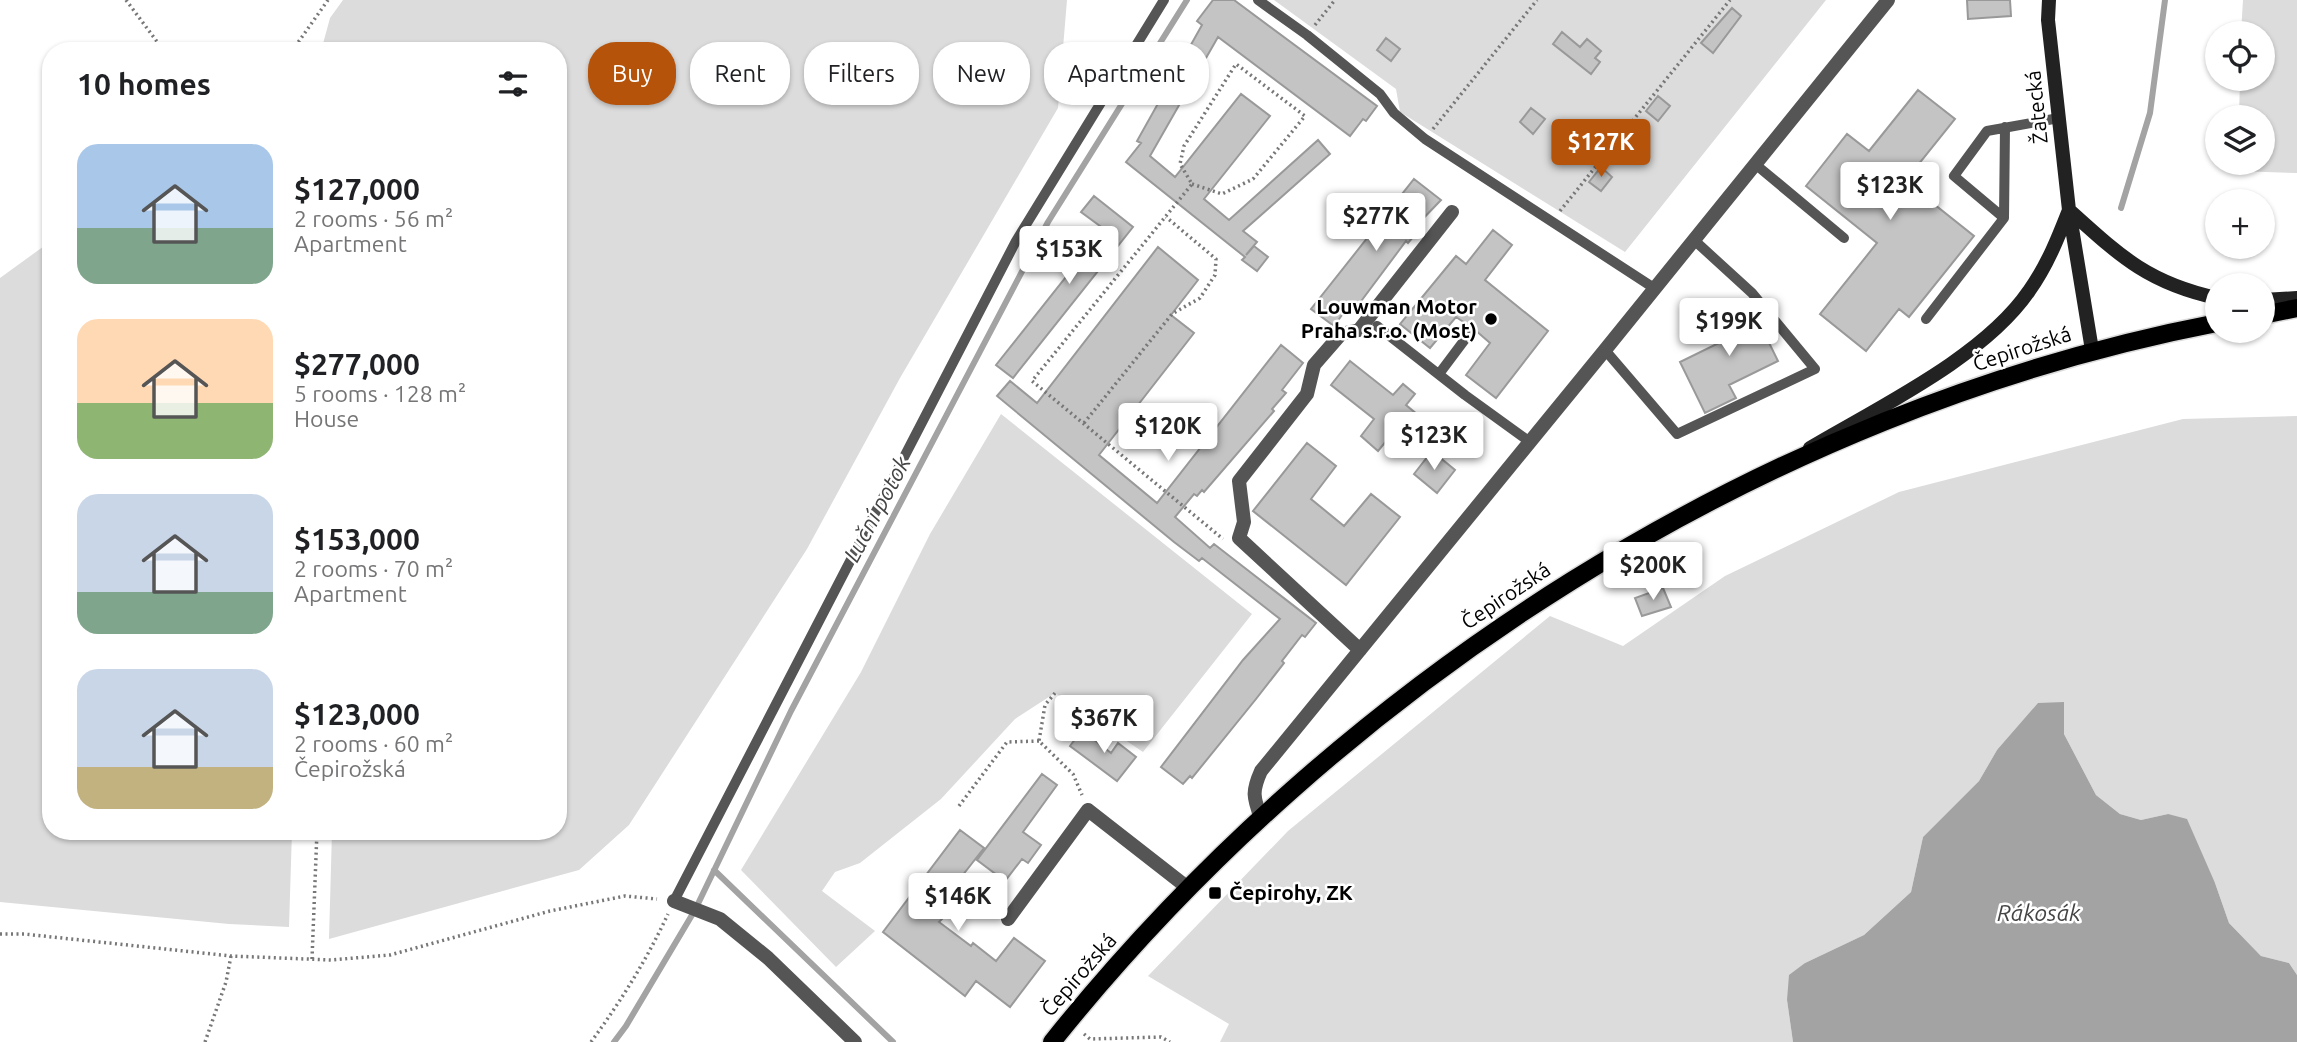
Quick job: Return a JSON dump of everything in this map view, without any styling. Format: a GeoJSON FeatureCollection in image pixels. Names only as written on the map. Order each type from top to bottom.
{"type":"FeatureCollection","features":[{"type":"Feature","properties":{"kind":"main road"},"geometry":{"type":"LineString","coordinates":[[2275,312],[2297,308]]}},
{"type":"Feature","properties":{"kind":"main road","name":"Čepirožská"},"geometry":{"type":"LineString","coordinates":[[1052,1042],[1120,960],[1188,888],[1261,818],[1329,758],[1416,689],[1566,583],[1638,541],[1762,476],[1929,404],[2092,350],[2205,326]]}},
{"type":"Feature","properties":{"kind":"street"},"geometry":{"type":"LineString","coordinates":[[1261,818],[1253,789],[1261,771],[1888,0]]}},
{"type":"Feature","properties":{"kind":"street","name":"Žatecká"},"geometry":{"type":"LineString","coordinates":[[2049,0],[2048,20],[2069,210],[2092,350]]}},
{"type":"Feature","properties":{"kind":"street"},"geometry":{"type":"LineString","coordinates":[[1762,476],[1942,369],[1979,343],[2006,319],[2029,292],[2050,256],[2069,210],[2124,258],[2154,278],[2188,292],[2205,296]]}},
{"type":"Feature","properties":{"kind":"street"},"geometry":{"type":"LineString","coordinates":[[1360,650],[1239,538],[1244,522],[1239,481],[1307,394],[1314,365],[1340,334],[1359,330],[1452,212]]}},
{"type":"Feature","properties":{"kind":"street"},"geometry":{"type":"LineString","coordinates":[[2275,299],[2297,298]]}},
{"type":"Feature","properties":{"kind":"street"},"geometry":{"type":"LineString","coordinates":[[1007,919],[1088,810],[1188,888]]}},
{"type":"Feature","properties":{"kind":"street"},"geometry":{"type":"LineString","coordinates":[[674,901],[720,919],[768,958],[855,1042]]}},
{"type":"Feature","properties":{"kind":"lane"},"geometry":{"type":"LineString","coordinates":[[674,901],[1016,241],[1164,0]]}},
{"type":"Feature","properties":{"kind":"lane"},"geometry":{"type":"LineString","coordinates":[[1258,0],[1307,35],[1380,94],[1394,113],[1425,139],[1654,288]]}},
{"type":"Feature","properties":{"kind":"lane"},"geometry":{"type":"LineString","coordinates":[[2004,218],[1954,176],[1987,131],[2059,118]]}},
{"type":"Feature","properties":{"kind":"lane"},"geometry":{"type":"LineString","coordinates":[[1926,319],[2004,218],[2005,127]]}},
{"type":"Feature","properties":{"kind":"lane"},"geometry":{"type":"LineString","coordinates":[[1755,164],[1844,238]]}},
{"type":"Feature","properties":{"kind":"lane"},"geometry":{"type":"LineString","coordinates":[[1605,350],[1677,433],[1815,369],[1752,293],[1694,240]]}},
{"type":"Feature","properties":{"kind":"lane"},"geometry":{"type":"LineString","coordinates":[[1377,326],[1530,442]]}},
{"type":"Feature","properties":{"kind":"lane"},"geometry":{"type":"LineString","coordinates":[[1439,374],[1469,334]]}},
{"type":"Feature","properties":{"kind":"path"},"geometry":{"type":"LineString","coordinates":[[126,0],[157,42]]}},
{"type":"Feature","properties":{"kind":"path"},"geometry":{"type":"LineString","coordinates":[[298,42],[328,0]]}},
{"type":"Feature","properties":{"kind":"path"},"geometry":{"type":"LineString","coordinates":[[1307,35],[1335,0]]}},
{"type":"Feature","properties":{"kind":"path"},"geometry":{"type":"LineString","coordinates":[[1425,139],[1537,0]]}},
{"type":"Feature","properties":{"kind":"path"},"geometry":{"type":"LineString","coordinates":[[1552,221],[1730,0]]}},
{"type":"Feature","properties":{"kind":"path"},"geometry":{"type":"LineString","coordinates":[[1236,64],[1305,116],[1253,179],[1222,194],[1192,184],[1180,164],[1184,146],[1236,64]]}},
{"type":"Feature","properties":{"kind":"path"},"geometry":{"type":"LineString","coordinates":[[1192,184],[1032,381],[1222,539],[1239,538]]}},
{"type":"Feature","properties":{"kind":"path"},"geometry":{"type":"LineString","coordinates":[[1084,424],[1172,314],[1200,298],[1215,275],[1216,259],[1166,217]]}},
{"type":"Feature","properties":{"kind":"path"},"geometry":{"type":"LineString","coordinates":[[1039,741],[1045,705],[1055,693]]}},
{"type":"Feature","properties":{"kind":"path"},"geometry":{"type":"LineString","coordinates":[[959,806],[1007,742],[1039,741],[1073,774],[1088,810]]}},
{"type":"Feature","properties":{"kind":"path"},"geometry":{"type":"LineString","coordinates":[[312,960],[317,840]]}},
{"type":"Feature","properties":{"kind":"path"},"geometry":{"type":"LineString","coordinates":[[0,934],[24,934],[230,956],[331,960],[390,955],[550,911],[625,896],[674,901],[647,958],[624,997],[591,1042]]}},
{"type":"Feature","properties":{"kind":"path"},"geometry":{"type":"LineString","coordinates":[[205,1042],[226,982],[230,956]]}},
{"type":"Feature","properties":{"kind":"path"},"geometry":{"type":"LineString","coordinates":[[1067,1022],[1090,1039],[1161,1037],[1170,1042]]}},
{"type":"Feature","properties":{"kind":"shaded area"},"geometry":{"type":"Polygon","coordinates":[[[343,0],[1067,0],[1064,42],[1044,42],[1044,105],[1058,105],[1058,108],[900,378],[807,549],[629,825],[579,870],[329,939],[332,840],[567,840],[567,42],[323,42],[330,18],[343,0]]]}},
{"type":"Feature","properties":{"kind":"shaded area"},"geometry":{"type":"Polygon","coordinates":[[[1274,0],[1826,0],[1625,252],[1400,112],[1396,89],[1274,0]]]}},
{"type":"Feature","properties":{"kind":"shaded area"},"geometry":{"type":"Polygon","coordinates":[[[2243,0],[2297,0],[2297,173],[2275,172],[2275,105],[2239,105],[2240,91],[2275,91],[2275,21],[2242,21],[2243,0]]]}},
{"type":"Feature","properties":{"kind":"shaded area"},"geometry":{"type":"Polygon","coordinates":[[[42,248],[42,840],[292,840],[289,927],[229,924],[0,902],[0,278],[42,248]]]}},
{"type":"Feature","properties":{"kind":"shaded area"},"geometry":{"type":"Polygon","coordinates":[[[1001,414],[1252,614],[1143,752],[1055,693],[1015,719],[941,799],[860,863],[835,872],[822,891],[875,931],[836,967],[741,870],[861,672],[930,534],[1001,414]]]}},
{"type":"Feature","properties":{"kind":"shaded area"},"geometry":{"type":"Polygon","coordinates":[[[2297,416],[2297,975],[2289,963],[2261,956],[2229,923],[2215,883],[2168,814],[2141,820],[2120,814],[2096,795],[2064,734],[2064,702],[1997,750],[1979,781],[1923,837],[1911,892],[1864,935],[1805,963],[1787,1000],[1793,1042],[1220,1042],[1229,1024],[1148,976],[1288,831],[1550,616],[1623,646],[1725,576],[1899,492],[2183,419],[2297,416]]]}},
{"type":"Feature","properties":{"kind":"water","name":"Rákosák"},"geometry":{"type":"Polygon","coordinates":[[[2064,702],[2064,734],[2096,795],[2120,814],[2141,820],[2168,814],[2187,819],[2229,923],[2261,956],[2289,963],[2297,975],[2297,1042],[1793,1042],[1787,1000],[1789,975],[1805,963],[1864,935],[1911,892],[1923,837],[1979,781],[1997,750],[2038,703],[2064,702]]]}},
{"type":"Feature","properties":{"kind":"building"},"geometry":{"type":"Polygon","coordinates":[[[1213,0],[1234,0],[1377,106],[1350,136],[1218,37],[1209,53],[1209,42],[1192,42],[1202,25],[1197,21],[1213,0]]]}},
{"type":"Feature","properties":{"kind":"building"},"geometry":{"type":"Polygon","coordinates":[[[1967,0],[2010,0],[2011,16],[1968,19],[1967,0]]]}},
{"type":"Feature","properties":{"kind":"building"},"geometry":{"type":"Polygon","coordinates":[[[1732,8],[1741,16],[1713,53],[1701,43],[1732,8]]]}},
{"type":"Feature","properties":{"kind":"building"},"geometry":{"type":"Polygon","coordinates":[[[1562,32],[1580,47],[1587,39],[1601,51],[1595,58],[1600,62],[1591,74],[1553,44],[1562,32]]]}},
{"type":"Feature","properties":{"kind":"building"},"geometry":{"type":"Polygon","coordinates":[[[1386,38],[1400,49],[1391,61],[1377,50],[1386,38]]]}},
{"type":"Feature","properties":{"kind":"building"},"geometry":{"type":"Polygon","coordinates":[[[1918,90],[1955,119],[1905,181],[1974,236],[1909,317],[1899,309],[1866,351],[1820,314],[1877,243],[1806,186],[1847,134],[1869,151],[1918,90]]]}},
{"type":"Feature","properties":{"kind":"building"},"geometry":{"type":"Polygon","coordinates":[[[1241,94],[1270,116],[1204,199],[1229,220],[1318,140],[1330,154],[1243,231],[1257,242],[1246,255],[1254,246],[1268,257],[1257,271],[1242,260],[1245,257],[1126,162],[1141,143],[1137,141],[1157,105],[1179,105],[1150,156],[1175,177],[1241,94]]]}},
{"type":"Feature","properties":{"kind":"building"},"geometry":{"type":"Polygon","coordinates":[[[1658,96],[1670,106],[1658,121],[1646,111],[1658,96]]]}},
{"type":"Feature","properties":{"kind":"building"},"geometry":{"type":"Polygon","coordinates":[[[1531,108],[1545,119],[1533,134],[1520,122],[1531,108]]]}},
{"type":"Feature","properties":{"kind":"building"},"geometry":{"type":"Polygon","coordinates":[[[1601,167],[1612,177],[1601,191],[1589,182],[1601,167]]]}},
{"type":"Feature","properties":{"kind":"building"},"geometry":{"type":"Polygon","coordinates":[[[1414,179],[1441,200],[1415,227],[1419,230],[1408,243],[1406,241],[1353,312],[1347,308],[1334,326],[1311,309],[1414,179]]]}},
{"type":"Feature","properties":{"kind":"building"},"geometry":{"type":"Polygon","coordinates":[[[1094,196],[1133,227],[1013,378],[996,365],[1104,229],[1081,212],[1094,196]]]}},
{"type":"Feature","properties":{"kind":"building"},"geometry":{"type":"Polygon","coordinates":[[[1493,230],[1512,245],[1485,280],[1548,331],[1496,398],[1466,375],[1490,343],[1474,329],[1456,317],[1430,348],[1400,324],[1456,256],[1466,264],[1493,230]]]}},
{"type":"Feature","properties":{"kind":"building"},"geometry":{"type":"Polygon","coordinates":[[[1158,247],[1198,280],[1171,315],[1194,333],[1099,455],[1157,503],[1281,345],[1303,363],[1282,390],[1286,393],[1272,409],[1274,411],[1204,492],[1202,490],[1197,496],[1194,494],[1175,517],[1210,548],[1214,544],[1316,623],[1305,637],[1302,635],[1256,699],[1192,778],[1190,776],[1183,784],[1161,767],[1243,660],[1280,619],[1202,558],[1199,561],[1174,542],[997,396],[1010,381],[1037,403],[1158,247]]]}},
{"type":"Feature","properties":{"kind":"building"},"geometry":{"type":"Polygon","coordinates":[[[1749,302],[1778,361],[1729,385],[1736,398],[1705,413],[1680,362],[1727,339],[1717,318],[1749,302]]]}},
{"type":"Feature","properties":{"kind":"building"},"geometry":{"type":"Polygon","coordinates":[[[1350,361],[1393,395],[1403,384],[1415,394],[1406,405],[1435,429],[1416,454],[1392,434],[1378,451],[1361,436],[1374,419],[1331,385],[1350,361]]]}},
{"type":"Feature","properties":{"kind":"building"},"geometry":{"type":"Polygon","coordinates":[[[1307,443],[1336,466],[1311,499],[1344,526],[1371,494],[1400,517],[1346,585],[1253,511],[1307,443]]]}},
{"type":"Feature","properties":{"kind":"building"},"geometry":{"type":"Polygon","coordinates":[[[1432,451],[1455,470],[1437,493],[1414,474],[1432,451]]]}},
{"type":"Feature","properties":{"kind":"building"},"geometry":{"type":"Polygon","coordinates":[[[1663,588],[1671,607],[1642,616],[1635,598],[1663,588]]]}},
{"type":"Feature","properties":{"kind":"building"},"geometry":{"type":"Polygon","coordinates":[[[1082,730],[1111,753],[1118,743],[1136,757],[1117,781],[1070,746],[1082,730]]]}},
{"type":"Feature","properties":{"kind":"building"},"geometry":{"type":"Polygon","coordinates":[[[1042,774],[1057,785],[1023,832],[1041,845],[1028,863],[1022,859],[1005,881],[977,860],[1042,774]]]}},
{"type":"Feature","properties":{"kind":"building"},"geometry":{"type":"Polygon","coordinates":[[[960,830],[984,848],[933,913],[942,919],[939,922],[996,961],[1014,938],[1045,961],[1010,1007],[976,981],[965,996],[883,932],[960,830]]]}},
{"type":"Feature","properties":{"kind":"waterway","name":"Luční potok"},"geometry":{"type":"LineString","coordinates":[[614,1042],[695,910],[791,711],[1048,222],[1187,0]]}},
{"type":"Feature","properties":{"kind":"waterway"},"geometry":{"type":"LineString","coordinates":[[2121,208],[2150,113],[2165,0]]}},
{"type":"Feature","properties":{"kind":"waterway"},"geometry":{"type":"LineString","coordinates":[[714,870],[893,1042]]}},
{"type":"Feature","properties":{"kind":"place","name":"Louwman Motor Praha s.r.o. (Most)"},"geometry":{"type":"Point","coordinates":[1491,319]}},
{"type":"Feature","properties":{"kind":"place","name":"Čepirohy, ZK"},"geometry":{"type":"Point","coordinates":[1215,893]}}]}
